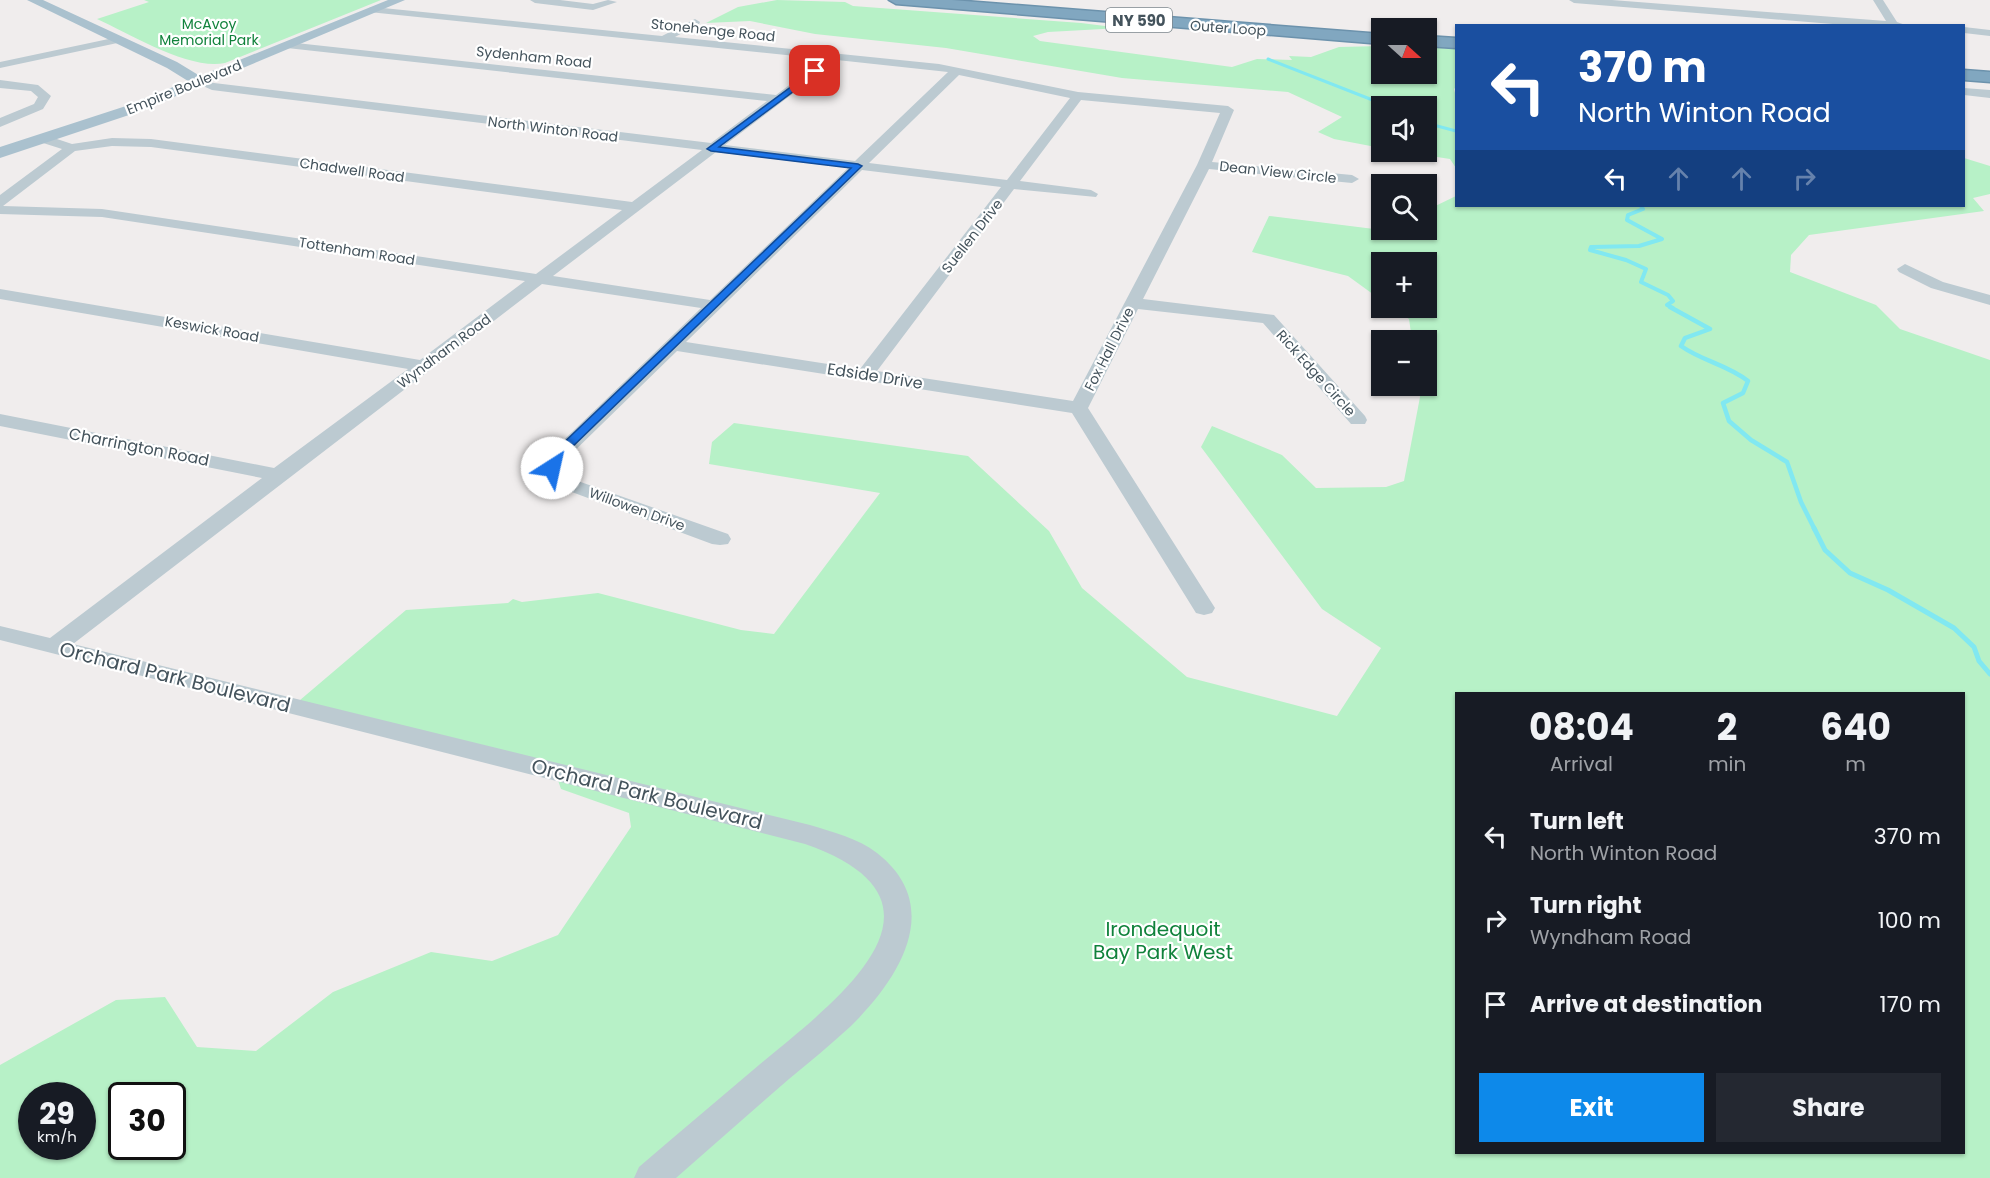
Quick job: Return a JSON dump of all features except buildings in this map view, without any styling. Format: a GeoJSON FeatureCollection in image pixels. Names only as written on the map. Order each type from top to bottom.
{"type":"FeatureCollection","features":[{"type":"Feature","properties":{"kind":"highway","name":"Outer Loop"},"geometry":{"type":"LineString","coordinates":[[896,0],[1371,38]]}},
{"type":"Feature","properties":{"kind":"highway","name":"Outer Loop"},"geometry":{"type":"LineString","coordinates":[[960,0],[1371,32]]}},
{"type":"Feature","properties":{"kind":"highway"},"geometry":{"type":"LineString","coordinates":[[1437,36],[1455,37]]}},
{"type":"Feature","properties":{"kind":"highway"},"geometry":{"type":"LineString","coordinates":[[1437,42],[1455,43]]}},
{"type":"Feature","properties":{"kind":"highway"},"geometry":{"type":"LineString","coordinates":[[1965,69],[1990,71]]}},
{"type":"Feature","properties":{"kind":"highway"},"geometry":{"type":"LineString","coordinates":[[1965,75],[1990,77]]}},
{"type":"Feature","properties":{"kind":"main road","name":"North Winton Road"},"geometry":{"type":"LineString","coordinates":[[33,0],[172,65],[200,82]]}},
{"type":"Feature","properties":{"kind":"main road","name":"Empire Boulevard"},"geometry":{"type":"LineString","coordinates":[[0,153],[110,117],[399,0]]}},
{"type":"Feature","properties":{"kind":"main road"},"geometry":{"type":"LineString","coordinates":[[172,65],[208,68],[252,60]]}},
{"type":"Feature","properties":{"kind":"street"},"geometry":{"type":"LineString","coordinates":[[535,0],[593,7],[612,2]]}},
{"type":"Feature","properties":{"kind":"street"},"geometry":{"type":"LineString","coordinates":[[591,0],[626,3]]}},
{"type":"Feature","properties":{"kind":"street"},"geometry":{"type":"LineString","coordinates":[[1574,0],[1885,24]]}},
{"type":"Feature","properties":{"kind":"street"},"geometry":{"type":"LineString","coordinates":[[1878,0],[1897,24]]}},
{"type":"Feature","properties":{"kind":"street","name":"Stonehenge Road"},"geometry":{"type":"LineString","coordinates":[[373,10],[939,67],[1078,96],[1228,110]]}},
{"type":"Feature","properties":{"kind":"street"},"geometry":{"type":"LineString","coordinates":[[1704,10],[1707,24]]}},
{"type":"Feature","properties":{"kind":"street"},"geometry":{"type":"LineString","coordinates":[[662,40],[695,22]]}},
{"type":"Feature","properties":{"kind":"street"},"geometry":{"type":"LineString","coordinates":[[1965,30],[1990,33]]}},
{"type":"Feature","properties":{"kind":"street"},"geometry":{"type":"LineString","coordinates":[[0,65],[118,40]]}},
{"type":"Feature","properties":{"kind":"street","name":"Sydenham Road"},"geometry":{"type":"LineString","coordinates":[[287,45],[777,99]]}},
{"type":"Feature","properties":{"kind":"street","name":"Wyndham Road"},"geometry":{"type":"LineString","coordinates":[[54,647],[834,57]]}},
{"type":"Feature","properties":{"kind":"street","name":"Willowen Drive"},"geometry":{"type":"LineString","coordinates":[[720,539],[559,479],[552,468],[559,453],[956,71]]}},
{"type":"Feature","properties":{"kind":"street","name":"North Winton Road"},"geometry":{"type":"LineString","coordinates":[[200,82],[212,86],[711,149],[1091,194]]}},
{"type":"Feature","properties":{"kind":"street"},"geometry":{"type":"LineString","coordinates":[[0,84],[34,88],[45,96],[39,106],[6,122]]}},
{"type":"Feature","properties":{"kind":"street"},"geometry":{"type":"LineString","coordinates":[[1965,92],[1990,94]]}},
{"type":"Feature","properties":{"kind":"street","name":"Suellen Drive"},"geometry":{"type":"LineString","coordinates":[[865,375],[1078,96]]}},
{"type":"Feature","properties":{"kind":"street","name":"Fox Hall Drive"},"geometry":{"type":"LineString","coordinates":[[1204,608],[1079,408],[1204,165],[1228,110]]}},
{"type":"Feature","properties":{"kind":"street"},"geometry":{"type":"LineString","coordinates":[[0,202],[70,148],[45,139]]}},
{"type":"Feature","properties":{"kind":"street","name":"Chadwell Road"},"geometry":{"type":"LineString","coordinates":[[70,148],[112,142],[146,142],[634,207]]}},
{"type":"Feature","properties":{"kind":"street","name":"Dean View Circle"},"geometry":{"type":"LineString","coordinates":[[1204,165],[1352,179]]}},
{"type":"Feature","properties":{"kind":"street","name":"Tottenham Road"},"geometry":{"type":"LineString","coordinates":[[0,210],[102,213],[713,304]]}},
{"type":"Feature","properties":{"kind":"street"},"geometry":{"type":"LineString","coordinates":[[1905,269],[1937,285],[1990,300]]}},
{"type":"Feature","properties":{"kind":"street","name":"Keswick Road"},"geometry":{"type":"LineString","coordinates":[[0,294],[424,366]]}},
{"type":"Feature","properties":{"kind":"street","name":"Rick Edge Circle"},"geometry":{"type":"LineString","coordinates":[[1133,303],[1268,319],[1358,420]]}},
{"type":"Feature","properties":{"kind":"street","name":"Edside Drive"},"geometry":{"type":"LineString","coordinates":[[671,345],[1079,408]]}},
{"type":"Feature","properties":{"kind":"street","name":"Charrington Road"},"geometry":{"type":"LineString","coordinates":[[0,420],[279,475]]}},
{"type":"Feature","properties":{"kind":"street","name":"Orchard Park Boulevard"},"geometry":{"type":"LineString","coordinates":[[0,633],[810,835],[842,846],[869,862],[887,880],[898,903],[899,930],[887,959],[867,989],[840,1016],[651,1178]]}},
{"type":"Feature","properties":{"kind":"green space","name":"McAvoy Memorial Park"},"geometry":{"type":"Polygon","coordinates":[[[144,0],[381,0],[225,63],[211,64],[178,57],[97,19],[149,2],[144,0]]]}},
{"type":"Feature","properties":{"kind":"green space"},"geometry":{"type":"Polygon","coordinates":[[[777,0],[845,2],[853,6],[1121,28],[1048,32],[1033,36],[1040,41],[1232,67],[1257,59],[1292,60],[1289,56],[1311,57],[1339,47],[1371,46],[1371,84],[1437,84],[1437,48],[1455,49],[1455,166],[1450,159],[1437,157],[1437,96],[1371,96],[1371,146],[1334,139],[1318,132],[1342,117],[1288,92],[1122,78],[946,48],[815,34],[750,21],[706,23],[738,7],[777,0]]]}},
{"type":"Feature","properties":{"kind":"green space","name":"Irondequoit Bay Park West"},"geometry":{"type":"Polygon","coordinates":[[[1965,158],[1990,166],[1990,194],[1973,198],[1984,211],[1809,235],[1791,255],[1790,272],[1876,305],[1900,329],[1990,360],[1990,1178],[0,1178],[0,1065],[116,1000],[165,997],[197,1047],[256,1051],[333,992],[431,952],[492,961],[558,935],[631,827],[629,813],[561,789],[554,769],[293,706],[406,610],[508,603],[513,599],[522,602],[598,593],[741,630],[774,634],[880,493],[709,464],[712,442],[734,423],[968,456],[1049,531],[1082,588],[1187,677],[1337,716],[1381,648],[1322,609],[1201,447],[1212,426],[1282,455],[1316,488],[1386,487],[1404,481],[1420,396],[1437,396],[1437,330],[1411,330],[1407,318],[1437,318],[1437,252],[1371,252],[1371,293],[1348,276],[1252,252],[1269,216],[1371,229],[1371,240],[1437,240],[1437,205],[1455,196],[1455,207],[1965,207],[1965,158]]]}},
{"type":"Feature","properties":{"kind":"waterway"},"geometry":{"type":"LineString","coordinates":[[1268,59],[1371,100]]}},
{"type":"Feature","properties":{"kind":"waterway"},"geometry":{"type":"LineString","coordinates":[[1437,126],[1455,131]]}},
{"type":"Feature","properties":{"kind":"waterway"},"geometry":{"type":"LineString","coordinates":[[1642,207],[1643,209],[1628,215],[1627,220],[1662,239],[1639,246],[1591,247],[1590,250],[1626,260],[1646,269],[1641,282],[1668,295],[1673,301],[1667,305],[1673,308]]}},
{"type":"Feature","properties":{"kind":"waterway"},"geometry":{"type":"LineString","coordinates":[[1670,307],[1710,329],[1685,338],[1681,346],[1748,381],[1743,393],[1723,403],[1729,421],[1751,440],[1787,462],[1801,502],[1825,550],[1850,573],[1888,590],[1954,628],[1974,647],[1979,661],[1990,674]]}},
{"type":"Feature","properties":{"kind":"route"},"geometry":{"type":"LineString","coordinates":[[552,468],[559,453],[858,166],[711,149],[815,71]]}}]}
